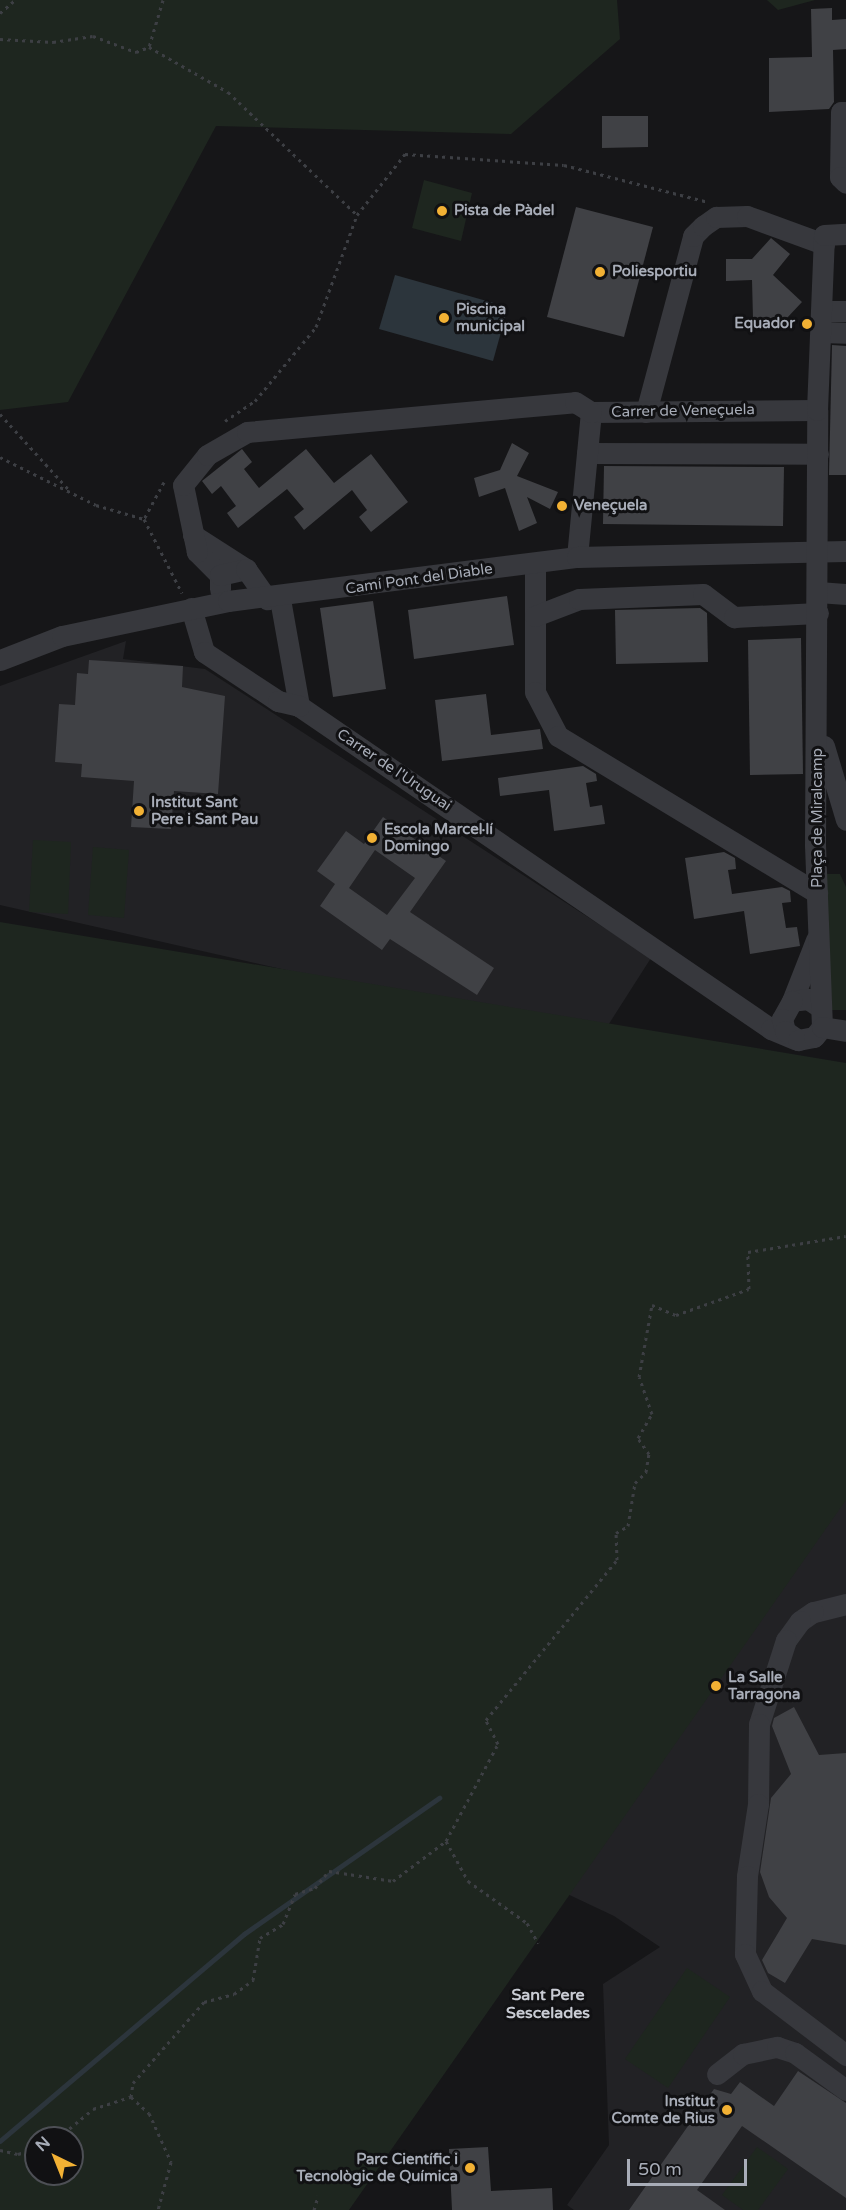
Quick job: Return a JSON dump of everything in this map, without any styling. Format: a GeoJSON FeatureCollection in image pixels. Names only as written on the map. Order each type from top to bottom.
{"type":"FeatureCollection","features":[{"type":"Feature","properties":{"kind":"street"},"geometry":{"type":"LineString","coordinates":[[846,111],[840,177],[846,183]]}},
{"type":"Feature","properties":{"kind":"street"},"geometry":{"type":"LineString","coordinates":[[646,412],[693,236],[716,217],[747,216],[824,239],[846,234]]}},
{"type":"Feature","properties":{"kind":"street"},"geometry":{"type":"LineString","coordinates":[[818,727],[817,410],[824,239]]}},
{"type":"Feature","properties":{"kind":"street"},"geometry":{"type":"LineString","coordinates":[[822,311],[846,311]]}},
{"type":"Feature","properties":{"kind":"street"},"geometry":{"type":"LineString","coordinates":[[821,332],[846,333]]}},
{"type":"Feature","properties":{"kind":"street"},"geometry":{"type":"LineString","coordinates":[[228,601],[220,575],[197,552],[183,485],[207,455],[247,432],[575,402],[591,412]]}},
{"type":"Feature","properties":{"kind":"street","name":"Carrer de Veneçuela"},"geometry":{"type":"LineString","coordinates":[[578,557],[591,412],[817,410]]}},
{"type":"Feature","properties":{"kind":"street"},"geometry":{"type":"LineString","coordinates":[[587,453],[818,454]]}},
{"type":"Feature","properties":{"kind":"street"},"geometry":{"type":"LineString","coordinates":[[193,535],[246,569],[273,599],[299,706]]}},
{"type":"Feature","properties":{"kind":"street","name":"Camí Pont del Diable"},"geometry":{"type":"LineString","coordinates":[[0,660],[62,636],[228,601],[273,599],[578,557],[819,548],[846,551]]}},
{"type":"Feature","properties":{"kind":"street"},"geometry":{"type":"LineString","coordinates":[[535,563],[535,692],[558,736],[817,893]]}},
{"type":"Feature","properties":{"kind":"street"},"geometry":{"type":"LineString","coordinates":[[220,575],[246,569]]}},
{"type":"Feature","properties":{"kind":"street"},"geometry":{"type":"LineString","coordinates":[[818,591],[846,594]]}},
{"type":"Feature","properties":{"kind":"street"},"geometry":{"type":"LineString","coordinates":[[535,616],[579,599],[703,594],[734,617],[818,613]]}},
{"type":"Feature","properties":{"kind":"street","name":"Carrer de l'Uruguai"},"geometry":{"type":"LineString","coordinates":[[191,608],[204,652],[278,701],[299,706],[728,997]]}},
{"type":"Feature","properties":{"kind":"street","name":"Plaça de Miralcamp"},"geometry":{"type":"LineString","coordinates":[[818,727],[846,820]]}},
{"type":"Feature","properties":{"kind":"street","name":"Plaça de Miralcamp"},"geometry":{"type":"LineString","coordinates":[[818,727],[817,893],[821,1017]]}},
{"type":"Feature","properties":{"kind":"street","name":"Plaça de Miralcamp"},"geometry":{"type":"LineString","coordinates":[[788,1005],[819,934]]}},
{"type":"Feature","properties":{"kind":"street"},"geometry":{"type":"LineString","coordinates":[[728,997],[788,1005],[808,999],[821,1017],[846,1031]]}},
{"type":"Feature","properties":{"kind":"street"},"geometry":{"type":"LineString","coordinates":[[728,997],[771,1029],[798,1040],[814,1037],[821,1017]]}},
{"type":"Feature","properties":{"kind":"street"},"geometry":{"type":"LineString","coordinates":[[788,1005],[785,1031],[798,1040]]}},
{"type":"Feature","properties":{"kind":"street"},"geometry":{"type":"LineString","coordinates":[[846,1604],[813,1612],[800,1621],[786,1640],[759,1724],[758,1804],[747,1876],[745,1954],[762,1991],[846,2055]]}},
{"type":"Feature","properties":{"kind":"street"},"geometry":{"type":"LineString","coordinates":[[717,2074],[743,2054],[777,2047],[795,2053],[846,2090]]}},
{"type":"Feature","properties":{"kind":"path"},"geometry":{"type":"LineString","coordinates":[[0,13],[15,0]]}},
{"type":"Feature","properties":{"kind":"path"},"geometry":{"type":"LineString","coordinates":[[149,47],[163,0]]}},
{"type":"Feature","properties":{"kind":"path"},"geometry":{"type":"LineString","coordinates":[[0,39],[52,42],[93,36],[136,52],[149,47]]}},
{"type":"Feature","properties":{"kind":"path"},"geometry":{"type":"LineString","coordinates":[[149,47],[228,92],[357,215],[405,154],[564,165],[707,200],[716,217]]}},
{"type":"Feature","properties":{"kind":"path"},"geometry":{"type":"LineString","coordinates":[[0,414],[73,494]]}},
{"type":"Feature","properties":{"kind":"path"},"geometry":{"type":"LineString","coordinates":[[0,457],[73,494],[144,519]]}},
{"type":"Feature","properties":{"kind":"path"},"geometry":{"type":"LineString","coordinates":[[131,2097],[133,2083],[204,2002],[234,1994],[253,1980],[260,1938],[283,1924],[295,1894],[315,1888],[329,1871],[393,1881],[446,1841],[498,1744],[486,1720],[617,1560],[616,1533],[628,1526],[635,1483],[646,1472],[649,1454],[638,1438],[652,1414],[639,1377],[652,1305],[676,1315],[750,1289],[748,1252],[846,1236]]}},
{"type":"Feature","properties":{"kind":"path"},"geometry":{"type":"LineString","coordinates":[[446,1841],[468,1881],[527,1923],[538,1943]]}},
{"type":"Feature","properties":{"kind":"path"},"geometry":{"type":"LineString","coordinates":[[72,2126],[93,2109],[131,2097]]}},
{"type":"Feature","properties":{"kind":"path"},"geometry":{"type":"LineString","coordinates":[[131,2097],[149,2113],[171,2162],[158,2210]]}},
{"type":"Feature","properties":{"kind":"path"},"geometry":{"type":"LineString","coordinates":[[0,2150],[18,2154],[24,2152]]}},
{"type":"Feature","properties":{"kind":"path"},"geometry":{"type":"LineString","coordinates":[[314,2210],[318,2196]]}},
{"type":"Feature","properties":{"kind":"shaded area"},"geometry":{"type":"Polygon","coordinates":[[[0,0],[617,0],[620,39],[511,134],[216,126],[68,402],[0,410],[0,0]]]}},
{"type":"Feature","properties":{"kind":"shaded area"},"geometry":{"type":"Polygon","coordinates":[[[767,0],[815,0],[778,10],[767,0]]]}},
{"type":"Feature","properties":{"kind":"shaded area","name":"Pista de Pàdel"},"geometry":{"type":"Polygon","coordinates":[[[424,180],[472,193],[461,241],[412,228],[424,180]]]}},
{"type":"Feature","properties":{"kind":"shaded area","name":"Piscina municipal"},"geometry":{"type":"Polygon","coordinates":[[[395,275],[508,307],[493,361],[379,329],[395,275]]]}},
{"type":"Feature","properties":{"kind":"shaded area"},"geometry":{"type":"Polygon","coordinates":[[[126,641],[123,659],[205,669],[651,958],[598,1041],[0,905],[0,686],[126,641]]]}},
{"type":"Feature","properties":{"kind":"shaded area"},"geometry":{"type":"Polygon","coordinates":[[[33,840],[71,842],[68,914],[29,912],[33,840]]]}},
{"type":"Feature","properties":{"kind":"shaded area"},"geometry":{"type":"Polygon","coordinates":[[[93,847],[129,850],[124,918],[88,915],[93,847]]]}},
{"type":"Feature","properties":{"kind":"shaded area"},"geometry":{"type":"Polygon","coordinates":[[[824,874],[840,874],[846,887],[846,1010],[832,1010],[824,874]]]}},
{"type":"Feature","properties":{"kind":"shaded area"},"geometry":{"type":"Polygon","coordinates":[[[0,922],[846,1063],[846,1500],[349,2210],[0,2210],[0,922]]]}},
{"type":"Feature","properties":{"kind":"shaded area","name":"La Salle Tarragona"},"geometry":{"type":"Polygon","coordinates":[[[846,1434],[846,2210],[574,2210],[567,2205],[609,2145],[603,1984],[660,1947],[614,1916],[461,1844],[846,1434]]]}},
{"type":"Feature","properties":{"kind":"shaded area"},"geometry":{"type":"Polygon","coordinates":[[[687,1968],[730,1997],[668,2088],[625,2059],[687,1968]]]}},
{"type":"Feature","properties":{"kind":"shaded area"},"geometry":{"type":"Polygon","coordinates":[[[757,2147],[788,2169],[758,2210],[743,2210],[722,2195],[757,2147]]]}},
{"type":"Feature","properties":{"kind":"building"},"geometry":{"type":"Polygon","coordinates":[[[832,8],[832,20],[846,19],[846,49],[833,50],[834,102],[829,109],[769,112],[769,58],[812,57],[811,9],[832,8]]]}},
{"type":"Feature","properties":{"kind":"building"},"geometry":{"type":"Polygon","coordinates":[[[602,116],[648,116],[648,147],[602,148],[602,116]]]}},
{"type":"Feature","properties":{"kind":"building","name":"Poliesportiu"},"geometry":{"type":"Polygon","coordinates":[[[576,207],[653,227],[624,337],[547,317],[576,207]]]}},
{"type":"Feature","properties":{"kind":"building"},"geometry":{"type":"Polygon","coordinates":[[[771,238],[790,254],[773,275],[802,302],[786,319],[753,319],[752,280],[726,281],[726,259],[752,259],[771,238]]]}},
{"type":"Feature","properties":{"kind":"building"},"geometry":{"type":"Polygon","coordinates":[[[832,345],[846,346],[846,475],[829,475],[832,345]]]}},
{"type":"Feature","properties":{"kind":"building"},"geometry":{"type":"Polygon","coordinates":[[[512,443],[529,453],[517,476],[558,492],[550,509],[527,497],[537,523],[519,531],[505,488],[479,497],[474,478],[500,470],[512,443]]]}},
{"type":"Feature","properties":{"kind":"building"},"geometry":{"type":"Polygon","coordinates":[[[242,449],[252,462],[244,469],[259,488],[306,449],[334,483],[371,454],[408,502],[371,532],[359,517],[367,510],[352,490],[304,530],[294,517],[304,509],[287,489],[238,528],[227,513],[236,506],[221,486],[212,494],[202,481],[242,449]]]}},
{"type":"Feature","properties":{"kind":"building"},"geometry":{"type":"Polygon","coordinates":[[[604,466],[784,467],[783,526],[603,524],[604,466]]]}},
{"type":"Feature","properties":{"kind":"building"},"geometry":{"type":"Polygon","coordinates":[[[507,596],[514,645],[414,659],[408,610],[507,596]]]}},
{"type":"Feature","properties":{"kind":"building"},"geometry":{"type":"Polygon","coordinates":[[[373,601],[386,689],[333,697],[320,608],[373,601]]]}},
{"type":"Feature","properties":{"kind":"building"},"geometry":{"type":"Polygon","coordinates":[[[700,608],[707,613],[708,662],[616,664],[615,610],[700,608]]]}},
{"type":"Feature","properties":{"kind":"building"},"geometry":{"type":"Polygon","coordinates":[[[801,638],[803,774],[750,775],[748,640],[801,638]]]}},
{"type":"Feature","properties":{"kind":"building"},"geometry":{"type":"Polygon","coordinates":[[[89,660],[183,666],[182,687],[225,696],[218,794],[174,791],[171,829],[131,827],[134,781],[81,777],[82,764],[55,762],[59,704],[75,705],[77,673],[88,674],[89,660]]]}},
{"type":"Feature","properties":{"kind":"building"},"geometry":{"type":"Polygon","coordinates":[[[486,694],[491,735],[540,729],[543,749],[442,761],[435,700],[486,694]]]}},
{"type":"Feature","properties":{"kind":"building"},"geometry":{"type":"Polygon","coordinates":[[[583,766],[596,774],[597,781],[586,783],[590,807],[602,805],[605,824],[554,831],[549,790],[500,796],[498,778],[583,766]]]}},
{"type":"Feature","properties":{"kind":"building"},"geometry":{"type":"Polygon","coordinates":[[[383,817],[446,861],[410,912],[494,968],[477,995],[390,939],[382,950],[320,906],[335,884],[317,871],[346,831],[364,844],[383,817]],[[375,850],[349,888],[387,915],[415,878],[375,850]]]}},
{"type":"Feature","properties":{"kind":"building"},"geometry":{"type":"Polygon","coordinates":[[[724,852],[735,858],[736,869],[728,870],[732,894],[782,887],[790,891],[791,902],[782,903],[786,928],[797,927],[800,946],[750,954],[744,911],[694,919],[685,858],[724,852]]]}},
{"type":"Feature","properties":{"kind":"building"},"geometry":{"type":"Polygon","coordinates":[[[794,1707],[819,1755],[846,1753],[846,1945],[812,1939],[785,1983],[768,1973],[762,1960],[787,1918],[769,1897],[760,1872],[771,1798],[791,1774],[772,1726],[774,1718],[794,1707]]]}},
{"type":"Feature","properties":{"kind":"building"},"geometry":{"type":"Polygon","coordinates":[[[798,2071],[846,2103],[846,2198],[742,2126],[697,2190],[725,2210],[629,2210],[714,2089],[731,2094],[740,2082],[774,2106],[798,2071]]]}},
{"type":"Feature","properties":{"kind":"building","name":"Parc Científic i Tecnològic de Química"},"geometry":{"type":"Polygon","coordinates":[[[488,2147],[491,2191],[552,2188],[553,2210],[452,2210],[449,2149],[488,2147]]]}},
{"type":"Feature","properties":{"kind":"waterway"},"geometry":{"type":"LineString","coordinates":[[0,2141],[244,1934],[439,1798]]}},
{"type":"Feature","properties":{"kind":"place","name":"Pista de Pàdel"},"geometry":{"type":"Point","coordinates":[442,211]}},
{"type":"Feature","properties":{"kind":"place","name":"Poliesportiu"},"geometry":{"type":"Point","coordinates":[600,272]}},
{"type":"Feature","properties":{"kind":"place","name":"Piscina municipal"},"geometry":{"type":"Point","coordinates":[444,318]}},
{"type":"Feature","properties":{"kind":"place","name":"Equador"},"geometry":{"type":"Point","coordinates":[807,324]}},
{"type":"Feature","properties":{"kind":"place","name":"Veneçuela"},"geometry":{"type":"Point","coordinates":[562,506]}},
{"type":"Feature","properties":{"kind":"place","name":"Institut Sant Pere i Sant Pau"},"geometry":{"type":"Point","coordinates":[139,811]}},
{"type":"Feature","properties":{"kind":"place","name":"Escola Marcel·lí Domingo"},"geometry":{"type":"Point","coordinates":[372,838]}},
{"type":"Feature","properties":{"kind":"place","name":"La Salle Tarragona"},"geometry":{"type":"Point","coordinates":[716,1686]}},
{"type":"Feature","properties":{"kind":"place","name":"Institut Comte de Rius"},"geometry":{"type":"Point","coordinates":[727,2110]}},
{"type":"Feature","properties":{"kind":"place","name":"Parc Científic i Tecnològic de Química"},"geometry":{"type":"Point","coordinates":[470,2168]}},
{"type":"Feature","properties":{"kind":"district","name":"Sant Pere Sescelades"},"geometry":{"type":"Point","coordinates":[548,2004]}}]}
